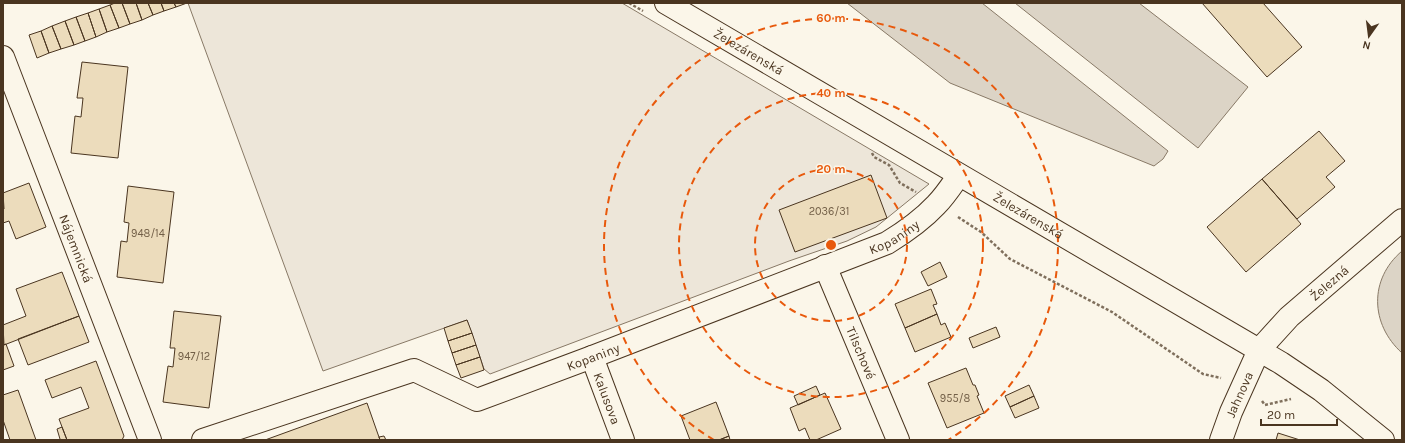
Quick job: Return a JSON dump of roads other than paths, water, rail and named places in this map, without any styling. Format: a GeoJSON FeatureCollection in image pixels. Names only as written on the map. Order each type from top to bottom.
{"type":"FeatureCollection","features":[{"type":"Feature","properties":{"kind":"street","name":"Železárenská"},"geometry":{"type":"LineString","coordinates":[[666,3],[1259,350],[1308,380],[1383,440]]}},
{"type":"Feature","properties":{"kind":"street","name":"Nájemnická"},"geometry":{"type":"LineString","coordinates":[[3,57],[150,440]]}},
{"type":"Feature","properties":{"kind":"street","name":"Kopaniny"},"geometry":{"type":"LineString","coordinates":[[203,440],[414,370],[477,400],[887,243],[902,234],[938,204],[959,175]]}},
{"type":"Feature","properties":{"kind":"street","name":"Železná"},"geometry":{"type":"LineString","coordinates":[[1259,350],[1289,317],[1402,220]]}},
{"type":"Feature","properties":{"kind":"street","name":"Tilschové"},"geometry":{"type":"LineString","coordinates":[[825,266],[898,440]]}},
{"type":"Feature","properties":{"kind":"street","name":"Jahnova"},"geometry":{"type":"LineString","coordinates":[[1221,440],[1231,412],[1259,350]]}},
{"type":"Feature","properties":{"kind":"street","name":"Kalusova"},"geometry":{"type":"LineString","coordinates":[[592,357],[623,440]]}}]}
